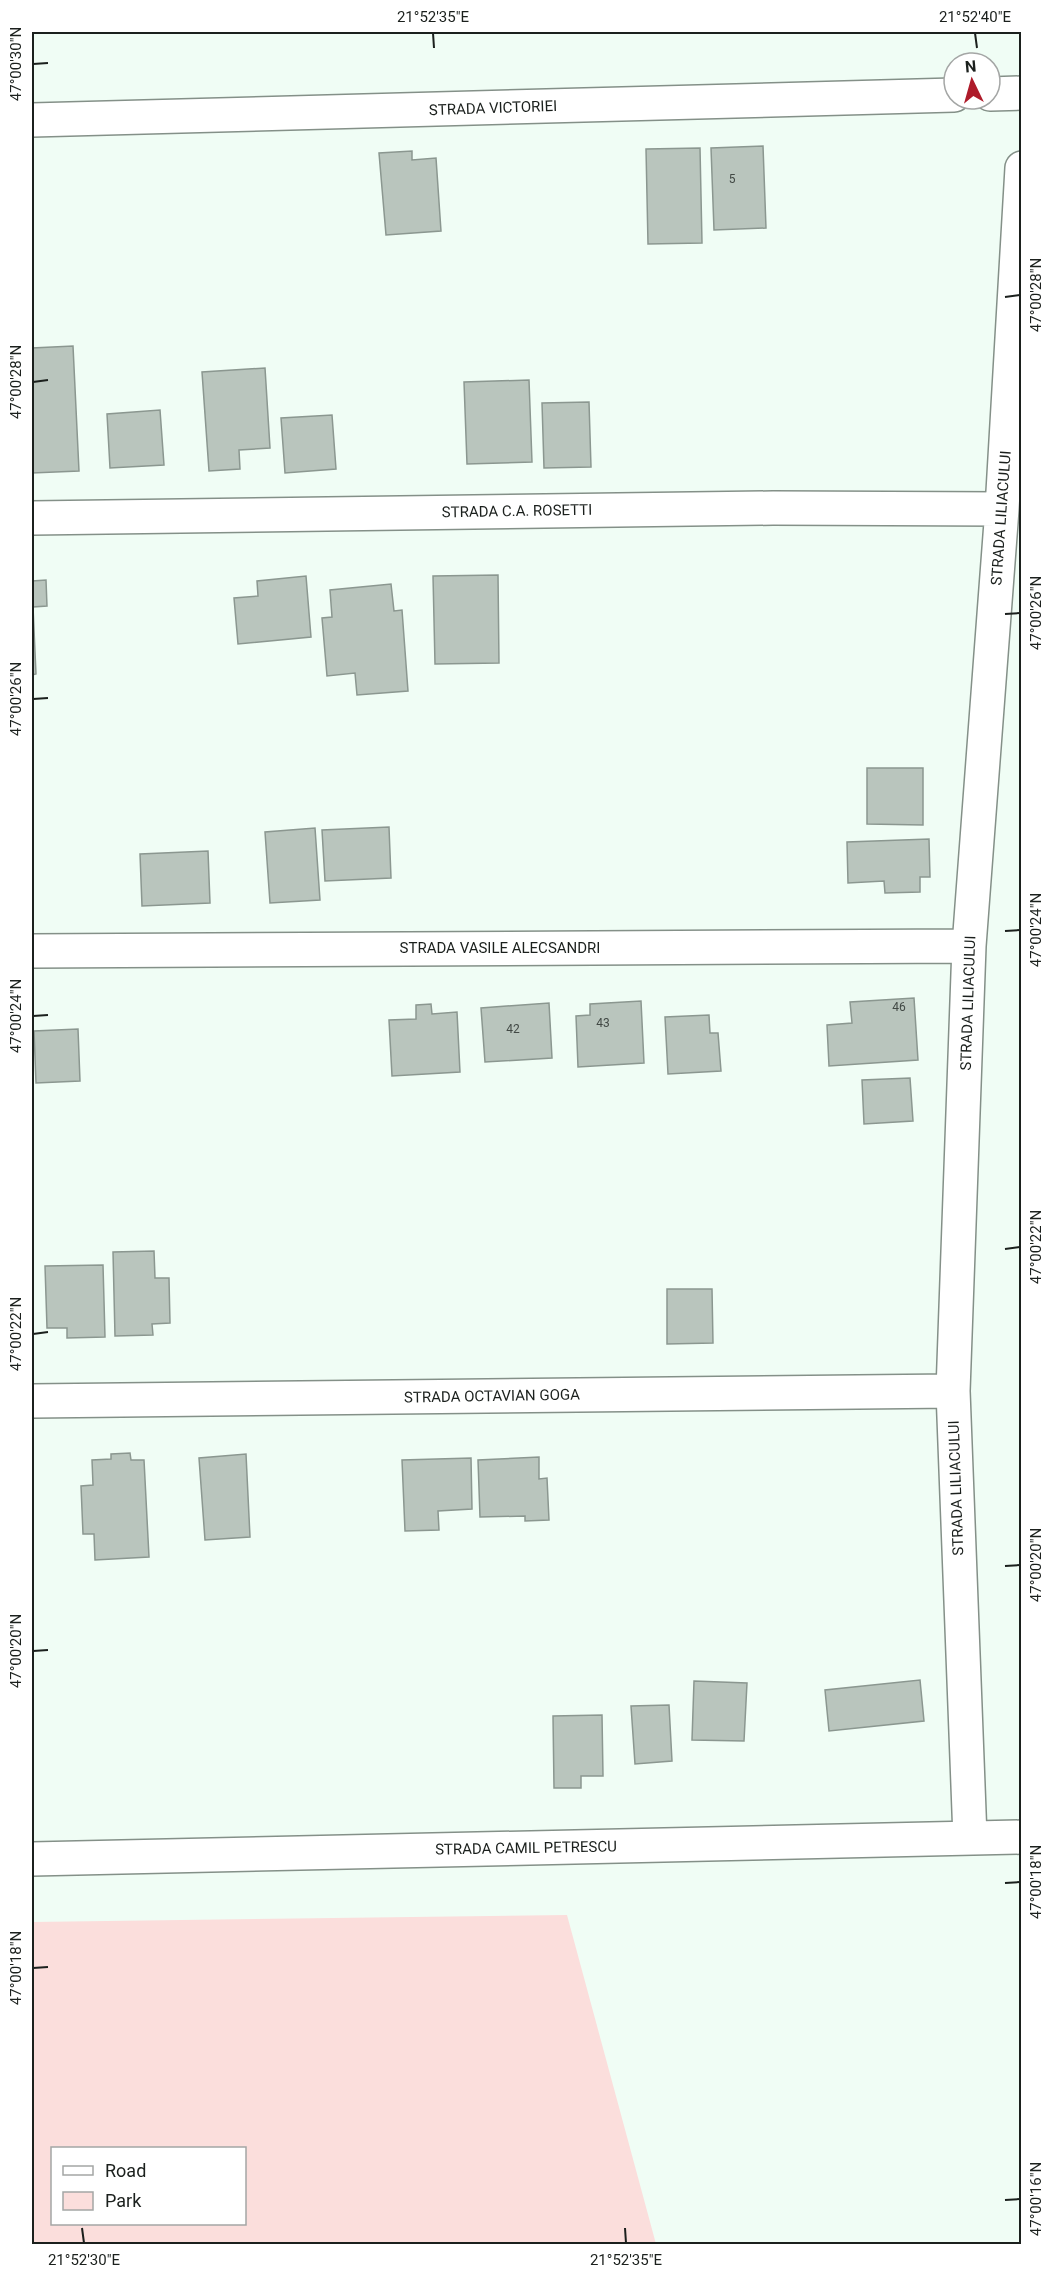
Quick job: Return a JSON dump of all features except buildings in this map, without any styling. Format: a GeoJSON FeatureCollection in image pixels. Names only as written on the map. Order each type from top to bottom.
{"type":"FeatureCollection","features":[{"type":"Feature","properties":{"kind":"street"},"geometry":{"type":"LineString","coordinates":[[1002,94],[1022,93]]}},
{"type":"Feature","properties":{"kind":"street","name":"STRADA VICTORIEI"},"geometry":{"type":"LineString","coordinates":[[32,120],[942,95]]}},
{"type":"Feature","properties":{"kind":"street","name":"STRADA LILIACULUI"},"geometry":{"type":"LineString","coordinates":[[970,1838],[952,1391],[969,946],[1002,509],[1022,168]]}},
{"type":"Feature","properties":{"kind":"street","name":"STRADA C.A. ROSETTI"},"geometry":{"type":"LineString","coordinates":[[32,518],[773,508],[1002,509]]}},
{"type":"Feature","properties":{"kind":"street","name":"STRADA VASILE ALECSANDRI"},"geometry":{"type":"LineString","coordinates":[[32,951],[969,946]]}},
{"type":"Feature","properties":{"kind":"street","name":"STRADA OCTAVIAN GOGA"},"geometry":{"type":"LineString","coordinates":[[32,1401],[952,1391]]}},
{"type":"Feature","properties":{"kind":"street","name":"STRADA CAMIL PETRESCU"},"geometry":{"type":"LineString","coordinates":[[32,1859],[1022,1837]]}},
{"type":"Feature","properties":{"kind":"green space"},"geometry":{"type":"Polygon","coordinates":[[[567,1915],[656,2244],[32,2244],[32,1922],[567,1915]]]}}]}
